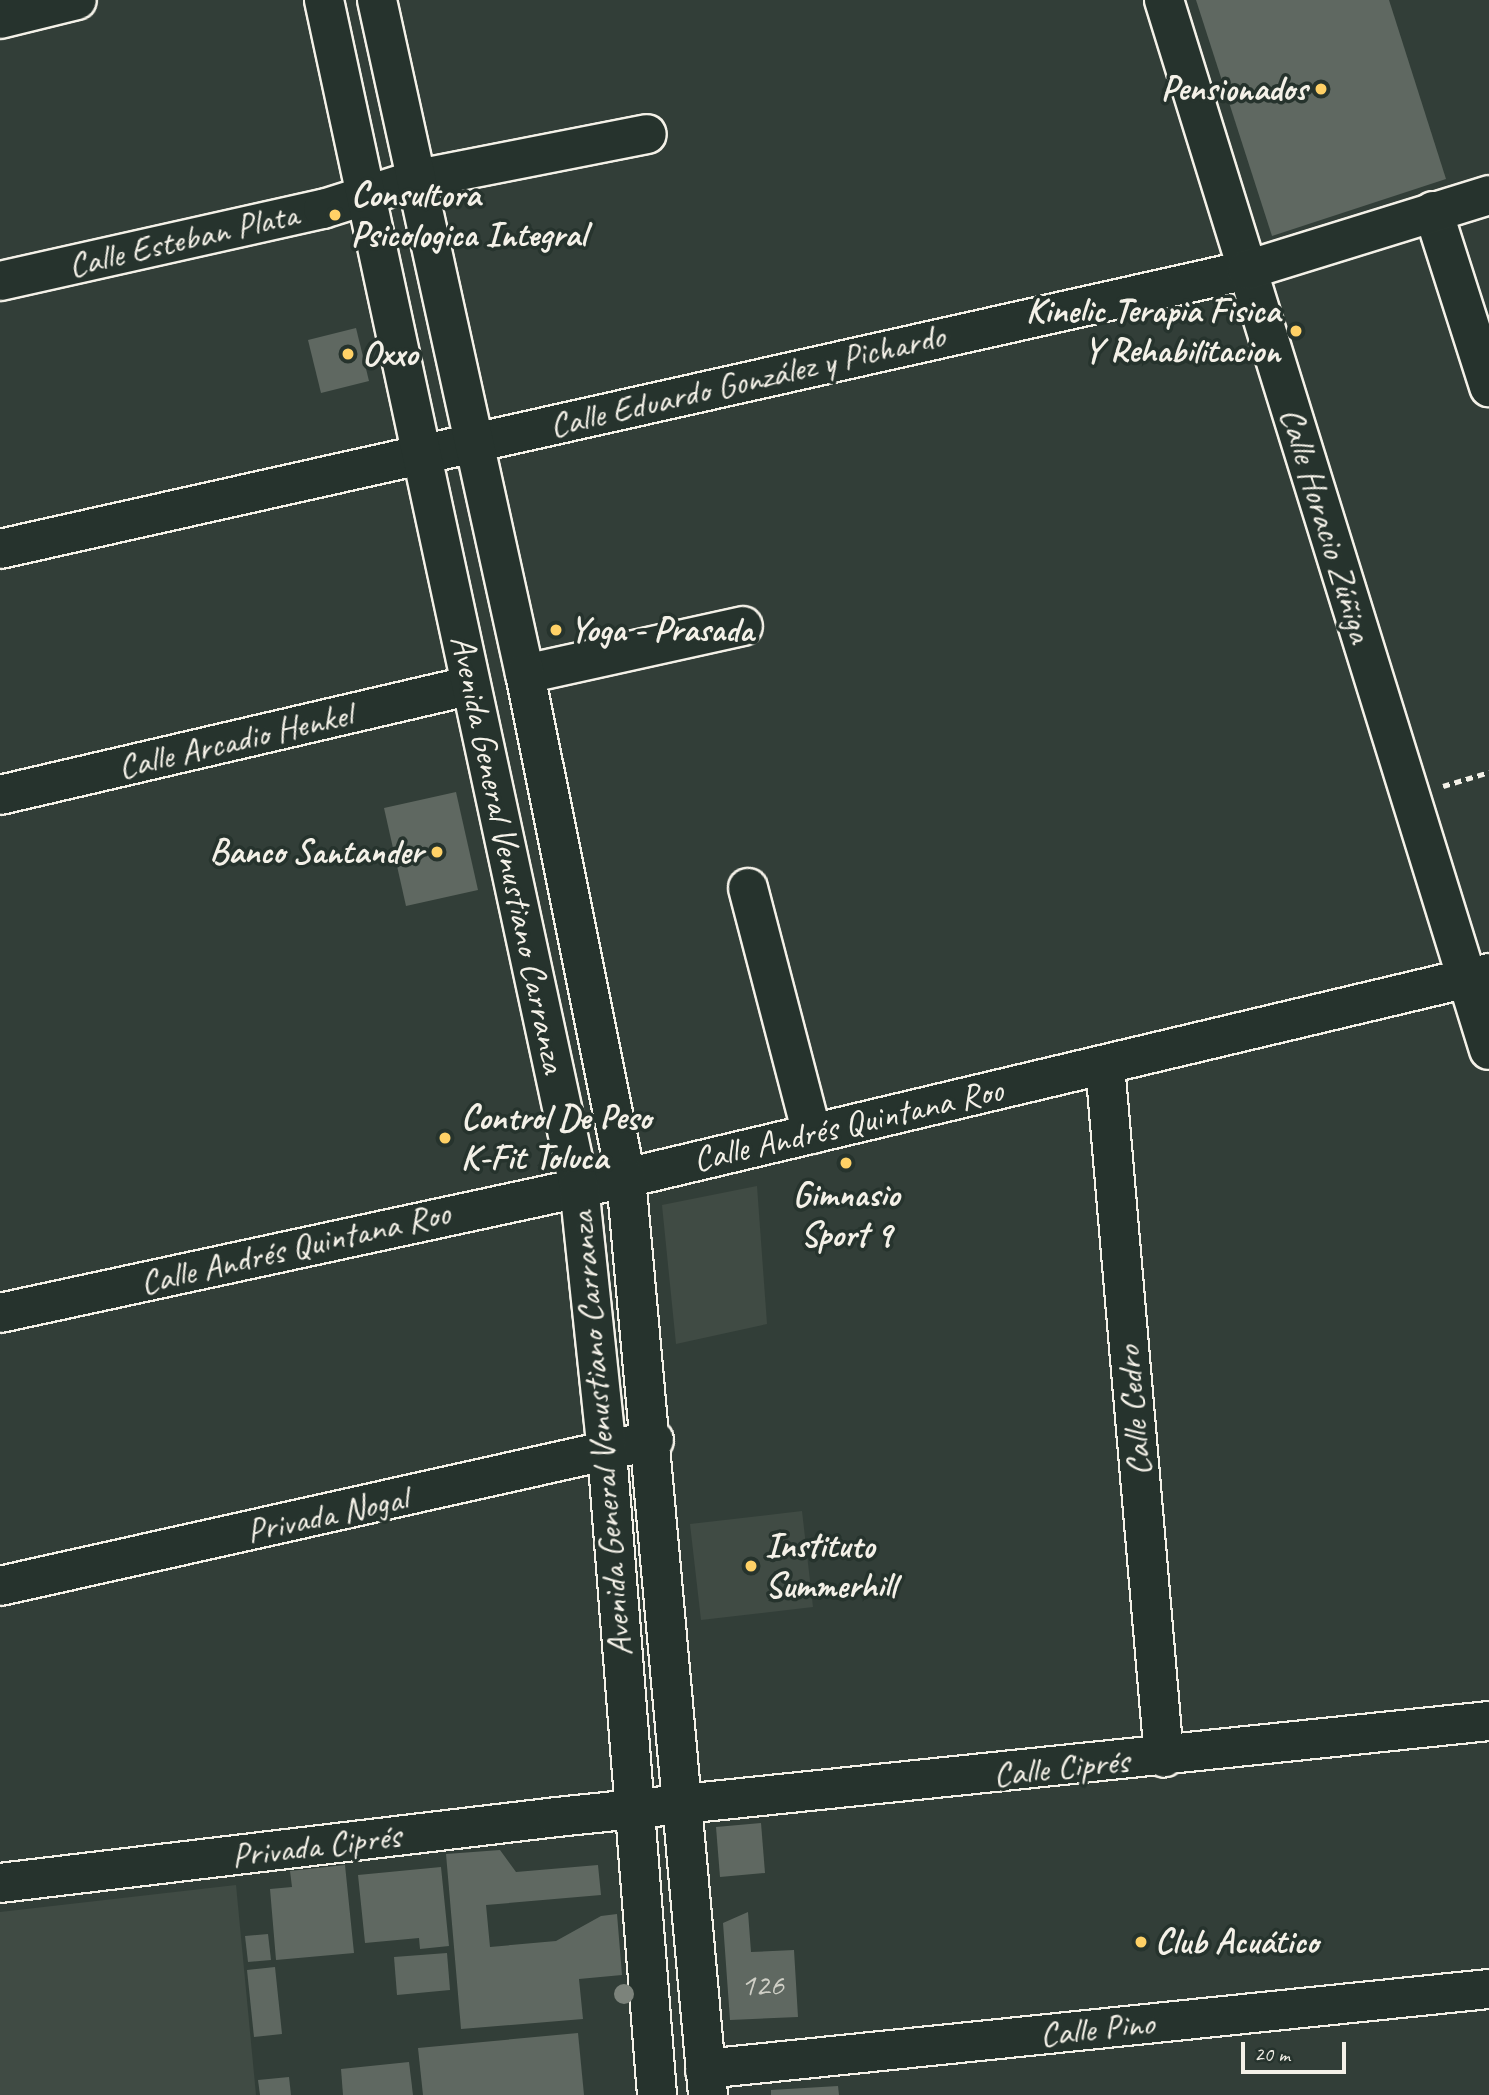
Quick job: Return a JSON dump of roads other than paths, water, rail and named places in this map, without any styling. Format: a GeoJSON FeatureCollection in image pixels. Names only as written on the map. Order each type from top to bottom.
{"type":"FeatureCollection","features":[{"type":"Feature","properties":{"kind":"street"},"geometry":{"type":"LineString","coordinates":[[0,19],[78,0]]}},
{"type":"Feature","properties":{"kind":"street","name":"Avenida General Venustiano Carranza"},"geometry":{"type":"LineString","coordinates":[[324,0],[424,452],[469,686],[579,1186],[607,1451],[632,1814],[657,2095]]}},
{"type":"Feature","properties":{"kind":"street","name":"Avenida General Venustiano Carranza"},"geometry":{"type":"LineString","coordinates":[[377,0],[476,441],[626,1178],[654,1440],[682,1807],[707,2082]]}},
{"type":"Feature","properties":{"kind":"street","name":"Calle Horacio Zúñiga"},"geometry":{"type":"LineString","coordinates":[[1164,0],[1410,795],[1477,976],[1489,1050]]}},
{"type":"Feature","properties":{"kind":"street","name":"Calle Esteban Plata"},"geometry":{"type":"LineString","coordinates":[[0,281],[366,196],[418,179],[647,134]]}},
{"type":"Feature","properties":{"kind":"street","name":"Calle Eduardo González y Pichardo"},"geometry":{"type":"LineString","coordinates":[[0,549],[1247,270],[1489,195]]}},
{"type":"Feature","properties":{"kind":"street"},"geometry":{"type":"LineString","coordinates":[[1433,211],[1489,387]]}},
{"type":"Feature","properties":{"kind":"street"},"geometry":{"type":"LineString","coordinates":[[525,674],[743,626]]}},
{"type":"Feature","properties":{"kind":"street","name":"Calle Arcadio Henkel"},"geometry":{"type":"LineString","coordinates":[[0,795],[469,686]]}},
{"type":"Feature","properties":{"kind":"street"},"geometry":{"type":"LineString","coordinates":[[748,888],[812,1134]]}},
{"type":"Feature","properties":{"kind":"street","name":"Calle Andrés Quintana Roo"},"geometry":{"type":"LineString","coordinates":[[0,1313],[626,1178],[1477,976]]}},
{"type":"Feature","properties":{"kind":"street","name":"Calle Cedro"},"geometry":{"type":"LineString","coordinates":[[1105,1065],[1164,1757]]}},
{"type":"Feature","properties":{"kind":"street","name":"Privada Nogal"},"geometry":{"type":"LineString","coordinates":[[0,1586],[654,1440]]}},
{"type":"Feature","properties":{"kind":"street","name":"Calle Ciprés"},"geometry":{"type":"LineString","coordinates":[[632,1814],[1489,1721]]}},
{"type":"Feature","properties":{"kind":"street","name":"Privada Ciprés"},"geometry":{"type":"LineString","coordinates":[[0,1883],[632,1814]]}},
{"type":"Feature","properties":{"kind":"street","name":"Calle Pino"},"geometry":{"type":"LineString","coordinates":[[707,2082],[1489,1989]]}},
{"type":"Feature","properties":{"kind":"place","name":"Pensionados"},"geometry":{"type":"Point","coordinates":[1321,89]}},
{"type":"Feature","properties":{"kind":"place","name":"Consultora Psicologica Integral"},"geometry":{"type":"Point","coordinates":[335,215]}},
{"type":"Feature","properties":{"kind":"place","name":"Kinelic Terapia Fisica Y Rehabilitacion"},"geometry":{"type":"Point","coordinates":[1296,331]}},
{"type":"Feature","properties":{"kind":"place","name":"Oxxo"},"geometry":{"type":"Point","coordinates":[348,354]}},
{"type":"Feature","properties":{"kind":"place","name":"Yoga - Prasada"},"geometry":{"type":"Point","coordinates":[556,630]}},
{"type":"Feature","properties":{"kind":"place","name":"Banco Santander"},"geometry":{"type":"Point","coordinates":[437,852]}},
{"type":"Feature","properties":{"kind":"place","name":"Control De Peso K-Fit Toluca"},"geometry":{"type":"Point","coordinates":[445,1138]}},
{"type":"Feature","properties":{"kind":"place","name":"Gimnasio Sport 9"},"geometry":{"type":"Point","coordinates":[846,1163]}},
{"type":"Feature","properties":{"kind":"place","name":"Instituto Summerhill"},"geometry":{"type":"Point","coordinates":[751,1566]}},
{"type":"Feature","properties":{"kind":"place","name":"Club Acuático"},"geometry":{"type":"Point","coordinates":[1141,1942]}}]}
